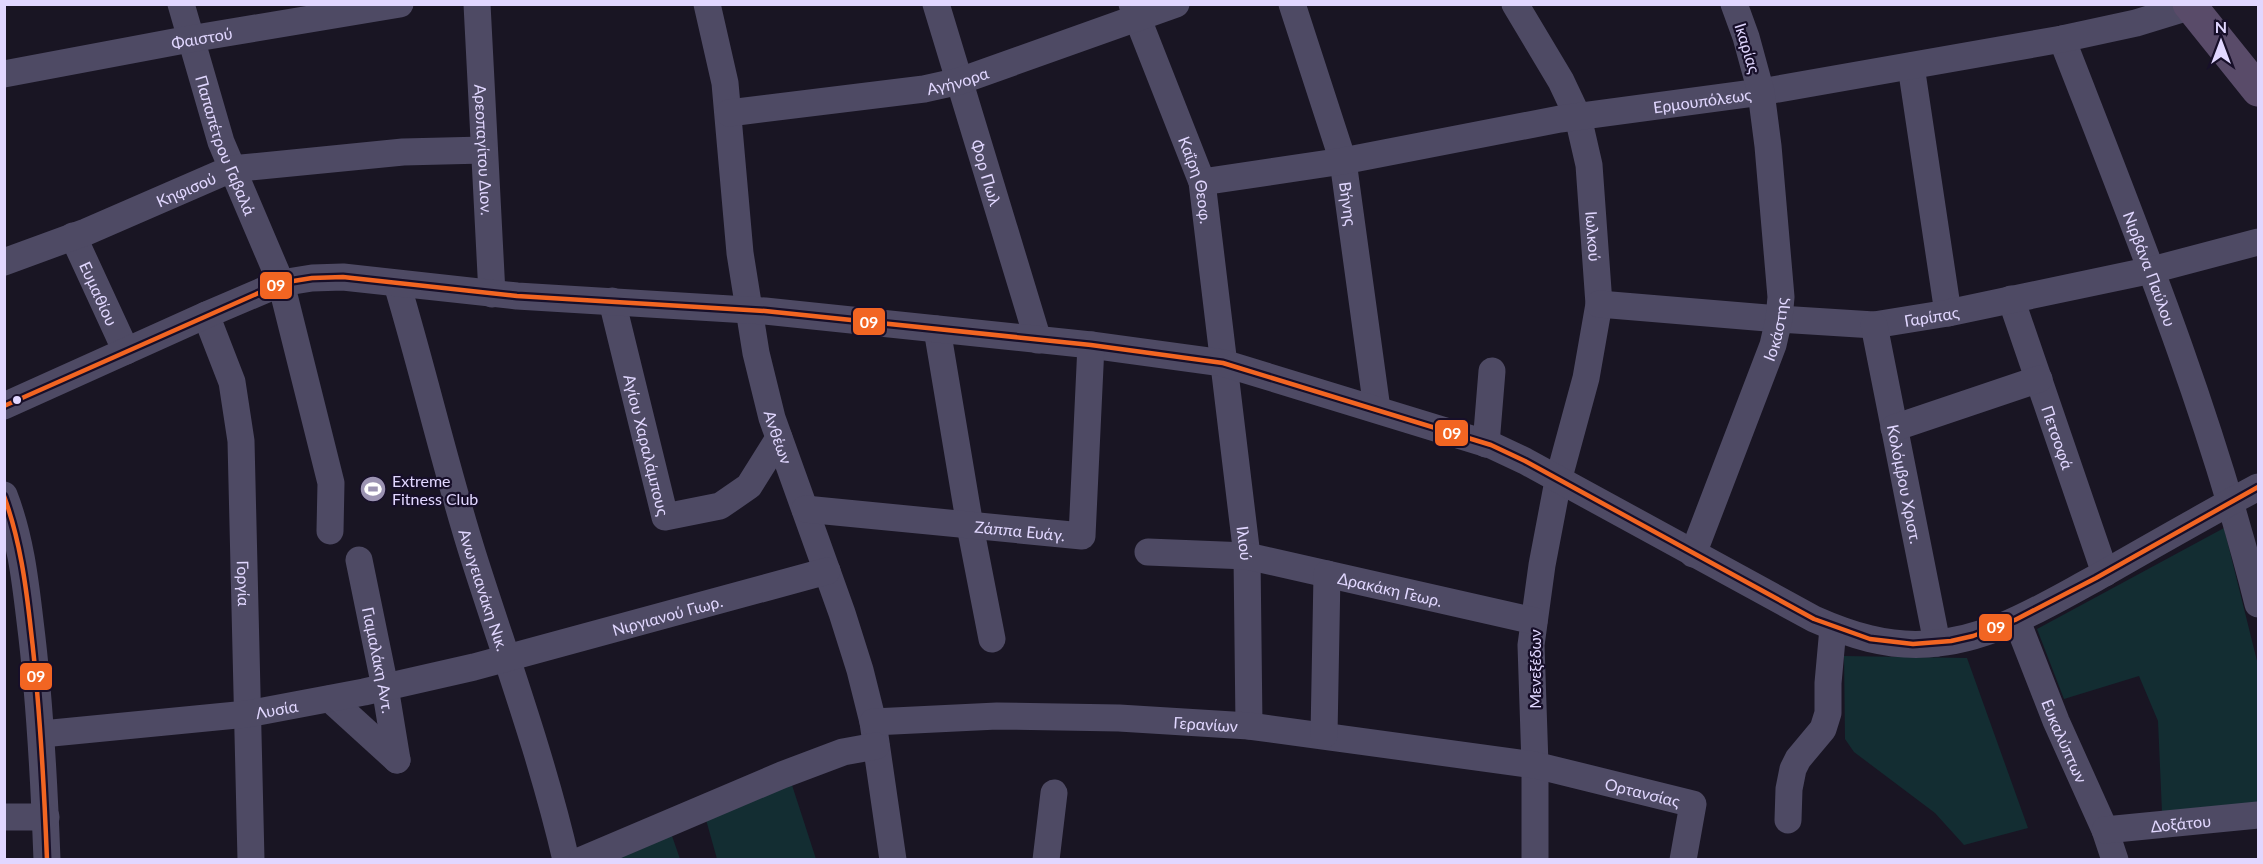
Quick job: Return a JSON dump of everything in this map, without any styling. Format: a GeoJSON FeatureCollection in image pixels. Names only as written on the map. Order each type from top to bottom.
{"type":"FeatureCollection","features":[{"type":"Feature","properties":{"kind":"main road"},"geometry":{"type":"LineString","coordinates":[[2193,5],[2259,90]]}},
{"type":"Feature","properties":{"kind":"street","name":"Παπαπέτρου Γαβαλά"},"geometry":{"type":"LineString","coordinates":[[181,4],[214,121],[231,168],[281,283],[331,483],[330,531]]}},
{"type":"Feature","properties":{"kind":"street","name":"Φαιστού"},"geometry":{"type":"LineString","coordinates":[[4,74],[326,11],[400,4]]}},
{"type":"Feature","properties":{"kind":"street","name":"Αρεοπαγίτου Διον."},"geometry":{"type":"LineString","coordinates":[[477,4],[492,294]]}},
{"type":"Feature","properties":{"kind":"street","name":"Ανθέων"},"geometry":{"type":"LineString","coordinates":[[707,4],[722,63],[729,113],[740,253],[747,309],[763,386],[778,438],[852,643],[875,734],[893,860]]}},
{"type":"Feature","properties":{"kind":"street","name":"Φορ Πωλ"},"geometry":{"type":"LineString","coordinates":[[936,4],[1038,340]]}},
{"type":"Feature","properties":{"kind":"street","name":"Αγήνορα"},"geometry":{"type":"LineString","coordinates":[[729,113],[924,89],[960,81],[1135,11],[1176,4]]}},
{"type":"Feature","properties":{"kind":"street","name":"Βήνης"},"geometry":{"type":"LineString","coordinates":[[1292,4],[1343,161],[1377,409]]}},
{"type":"Feature","properties":{"kind":"street","name":"Ιωλκού"},"geometry":{"type":"LineString","coordinates":[[1515,4],[1561,81],[1578,117],[1589,165],[1599,304],[1586,378],[1558,481]]}},
{"type":"Feature","properties":{"kind":"street","name":"Ικαρίας"},"geometry":{"type":"LineString","coordinates":[[1734,4],[1749,46],[1761,92]]}},
{"type":"Feature","properties":{"kind":"street","name":"Ερμουπόλεως"},"geometry":{"type":"LineString","coordinates":[[1202,182],[1343,161],[1578,117],[1761,92],[1911,66],[2128,25],[2193,5]]}},
{"type":"Feature","properties":{"kind":"street","name":"Καΐρη Θεοφ."},"geometry":{"type":"LineString","coordinates":[[1135,11],[1202,182],[1223,363]]}},
{"type":"Feature","properties":{"kind":"street","name":"Νιρβάνα Παύλου"},"geometry":{"type":"LineString","coordinates":[[2062,39],[2152,270],[2195,389],[2259,604]]}},
{"type":"Feature","properties":{"kind":"street"},"geometry":{"type":"LineString","coordinates":[[1911,66],[1948,313]]}},
{"type":"Feature","properties":{"kind":"street","name":"Ιοκάστης"},"geometry":{"type":"LineString","coordinates":[[1693,554],[1765,367],[1779,319],[1780,272],[1761,92]]}},
{"type":"Feature","properties":{"kind":"street","name":"Κηφισού"},"geometry":{"type":"LineString","coordinates":[[4,262],[73,236],[231,168],[403,152],[484,150]]}},
{"type":"Feature","properties":{"kind":"street","name":"Ευμαθίου"},"geometry":{"type":"LineString","coordinates":[[73,236],[126,351]]}},
{"type":"Feature","properties":{"kind":"street","name":"Γαρίπας"},"geometry":{"type":"LineString","coordinates":[[1599,304],[1874,325],[1948,313],[2152,270],[2259,242]]}},
{"type":"Feature","properties":{"kind":"street"},"geometry":{"type":"LineString","coordinates":[[4,406],[281,283],[312,278],[343,277],[492,294],[747,309],[1091,345],[1223,363],[1486,444],[1525,461],[1558,481],[1833,628],[1882,642],[1910,644],[1937,643],[1977,635],[2018,621],[2230,501],[2259,487]]}},
{"type":"Feature","properties":{"kind":"street","name":"Ανωγειανάκη Νικ."},"geometry":{"type":"LineString","coordinates":[[397,284],[472,554],[554,809],[566,860]]}},
{"type":"Feature","properties":{"kind":"street","name":"Πετσοφά"},"geometry":{"type":"LineString","coordinates":[[2011,300],[2104,573]]}},
{"type":"Feature","properties":{"kind":"street","name":"Αγίου Χαραλάμπους"},"geometry":{"type":"LineString","coordinates":[[612,301],[665,517],[720,506],[749,486],[778,438]]}},
{"type":"Feature","properties":{"kind":"street","name":"Γοργία"},"geometry":{"type":"LineString","coordinates":[[206,315],[232,382],[240,428],[251,860]]}},
{"type":"Feature","properties":{"kind":"street","name":"Κολόμβου Χριστ."},"geometry":{"type":"LineString","coordinates":[[1874,325],[1937,643]]}},
{"type":"Feature","properties":{"kind":"street"},"geometry":{"type":"LineString","coordinates":[[937,329],[970,526],[992,639]]}},
{"type":"Feature","properties":{"kind":"street","name":"Ζάππα Ευάγ."},"geometry":{"type":"LineString","coordinates":[[805,509],[1082,536],[1091,345]]}},
{"type":"Feature","properties":{"kind":"street","name":"Ιλιού"},"geometry":{"type":"LineString","coordinates":[[1223,363],[1247,556],[1249,726]]}},
{"type":"Feature","properties":{"kind":"street"},"geometry":{"type":"LineString","coordinates":[[1486,444],[1492,372]]}},
{"type":"Feature","properties":{"kind":"street"},"geometry":{"type":"LineString","coordinates":[[1894,428],[2038,379]]}},
{"type":"Feature","properties":{"kind":"street","name":"Μενεξέδων"},"geometry":{"type":"LineString","coordinates":[[1535,860],[1531,645],[1558,481]]}},
{"type":"Feature","properties":{"kind":"street"},"geometry":{"type":"LineString","coordinates":[[4,495],[14,523],[22,562],[42,734],[47,860]]}},
{"type":"Feature","properties":{"kind":"street","name":"Δρακάκη Γεωρ."},"geometry":{"type":"LineString","coordinates":[[1148,552],[1247,556],[1534,621]]}},
{"type":"Feature","properties":{"kind":"street","name":"Γιαμαλάκη Αντ."},"geometry":{"type":"LineString","coordinates":[[330,699],[397,760],[385,687],[359,560]]}},
{"type":"Feature","properties":{"kind":"street","name":"Νιργιανού Γιωρ."},"geometry":{"type":"LineString","coordinates":[[507,657],[827,571]]}},
{"type":"Feature","properties":{"kind":"street"},"geometry":{"type":"LineString","coordinates":[[1324,735],[1327,574]]}},
{"type":"Feature","properties":{"kind":"street","name":"Ευκαλύπτων"},"geometry":{"type":"LineString","coordinates":[[2018,621],[2056,721],[2105,830],[2115,860]]}},
{"type":"Feature","properties":{"kind":"street"},"geometry":{"type":"LineString","coordinates":[[1788,820],[1789,789],[1793,769],[1798,759],[1823,729],[1828,713],[1833,628]]}},
{"type":"Feature","properties":{"kind":"street","name":"Λυσία"},"geometry":{"type":"LineString","coordinates":[[42,734],[246,714],[385,687],[474,667],[507,657]]}},
{"type":"Feature","properties":{"kind":"street","name":"Γερανίων"},"geometry":{"type":"LineString","coordinates":[[582,860],[782,775],[843,752],[875,734],[997,716],[1119,718],[1249,726],[1535,765]]}},
{"type":"Feature","properties":{"kind":"street","name":"Ορτανσίας"},"geometry":{"type":"LineString","coordinates":[[1535,765],[1693,804],[1683,860]]}},
{"type":"Feature","properties":{"kind":"street"},"geometry":{"type":"LineString","coordinates":[[1046,860],[1054,793]]}},
{"type":"Feature","properties":{"kind":"street","name":"Δοξάτου"},"geometry":{"type":"LineString","coordinates":[[2105,830],[2259,815]]}},
{"type":"Feature","properties":{"kind":"street"},"geometry":{"type":"LineString","coordinates":[[4,817],[46,817]]}},
{"type":"Feature","properties":{"kind":"green space"},"geometry":{"type":"Polygon","coordinates":[[[2224,528],[2258,665],[2258,804],[2162,812],[2158,721],[2139,676],[2064,699],[2037,629],[2224,528]]]}},
{"type":"Feature","properties":{"kind":"green space"},"geometry":{"type":"Polygon","coordinates":[[[1844,656],[1967,658],[2028,828],[1964,845],[1935,813],[1854,752],[1845,739],[1844,656]]]}},
{"type":"Feature","properties":{"kind":"green space"},"geometry":{"type":"Polygon","coordinates":[[[791,782],[816,859],[717,859],[705,816],[791,782]]]}},
{"type":"Feature","properties":{"kind":"green space"},"geometry":{"type":"Polygon","coordinates":[[[671,833],[680,859],[603,860],[671,833]]]}},
{"type":"Feature","properties":{"kind":"transit line","name":"09"},"geometry":{"type":"LineString","coordinates":[[4,406],[281,283],[312,278],[343,277],[517,296],[765,311],[1091,345],[1223,363],[1491,445],[1525,461],[1814,619],[1870,639],[1913,644],[1951,641],[1973,636],[2015,620],[2096,578],[2258,487]]}},
{"type":"Feature","properties":{"kind":"transit line","name":"09"},"geometry":{"type":"LineString","coordinates":[[4,496],[18,546],[29,614],[39,717],[47,860]]}},
{"type":"Feature","properties":{"kind":"place","name":"Extreme Fitness Club"},"geometry":{"type":"Point","coordinates":[373,489]}}]}
